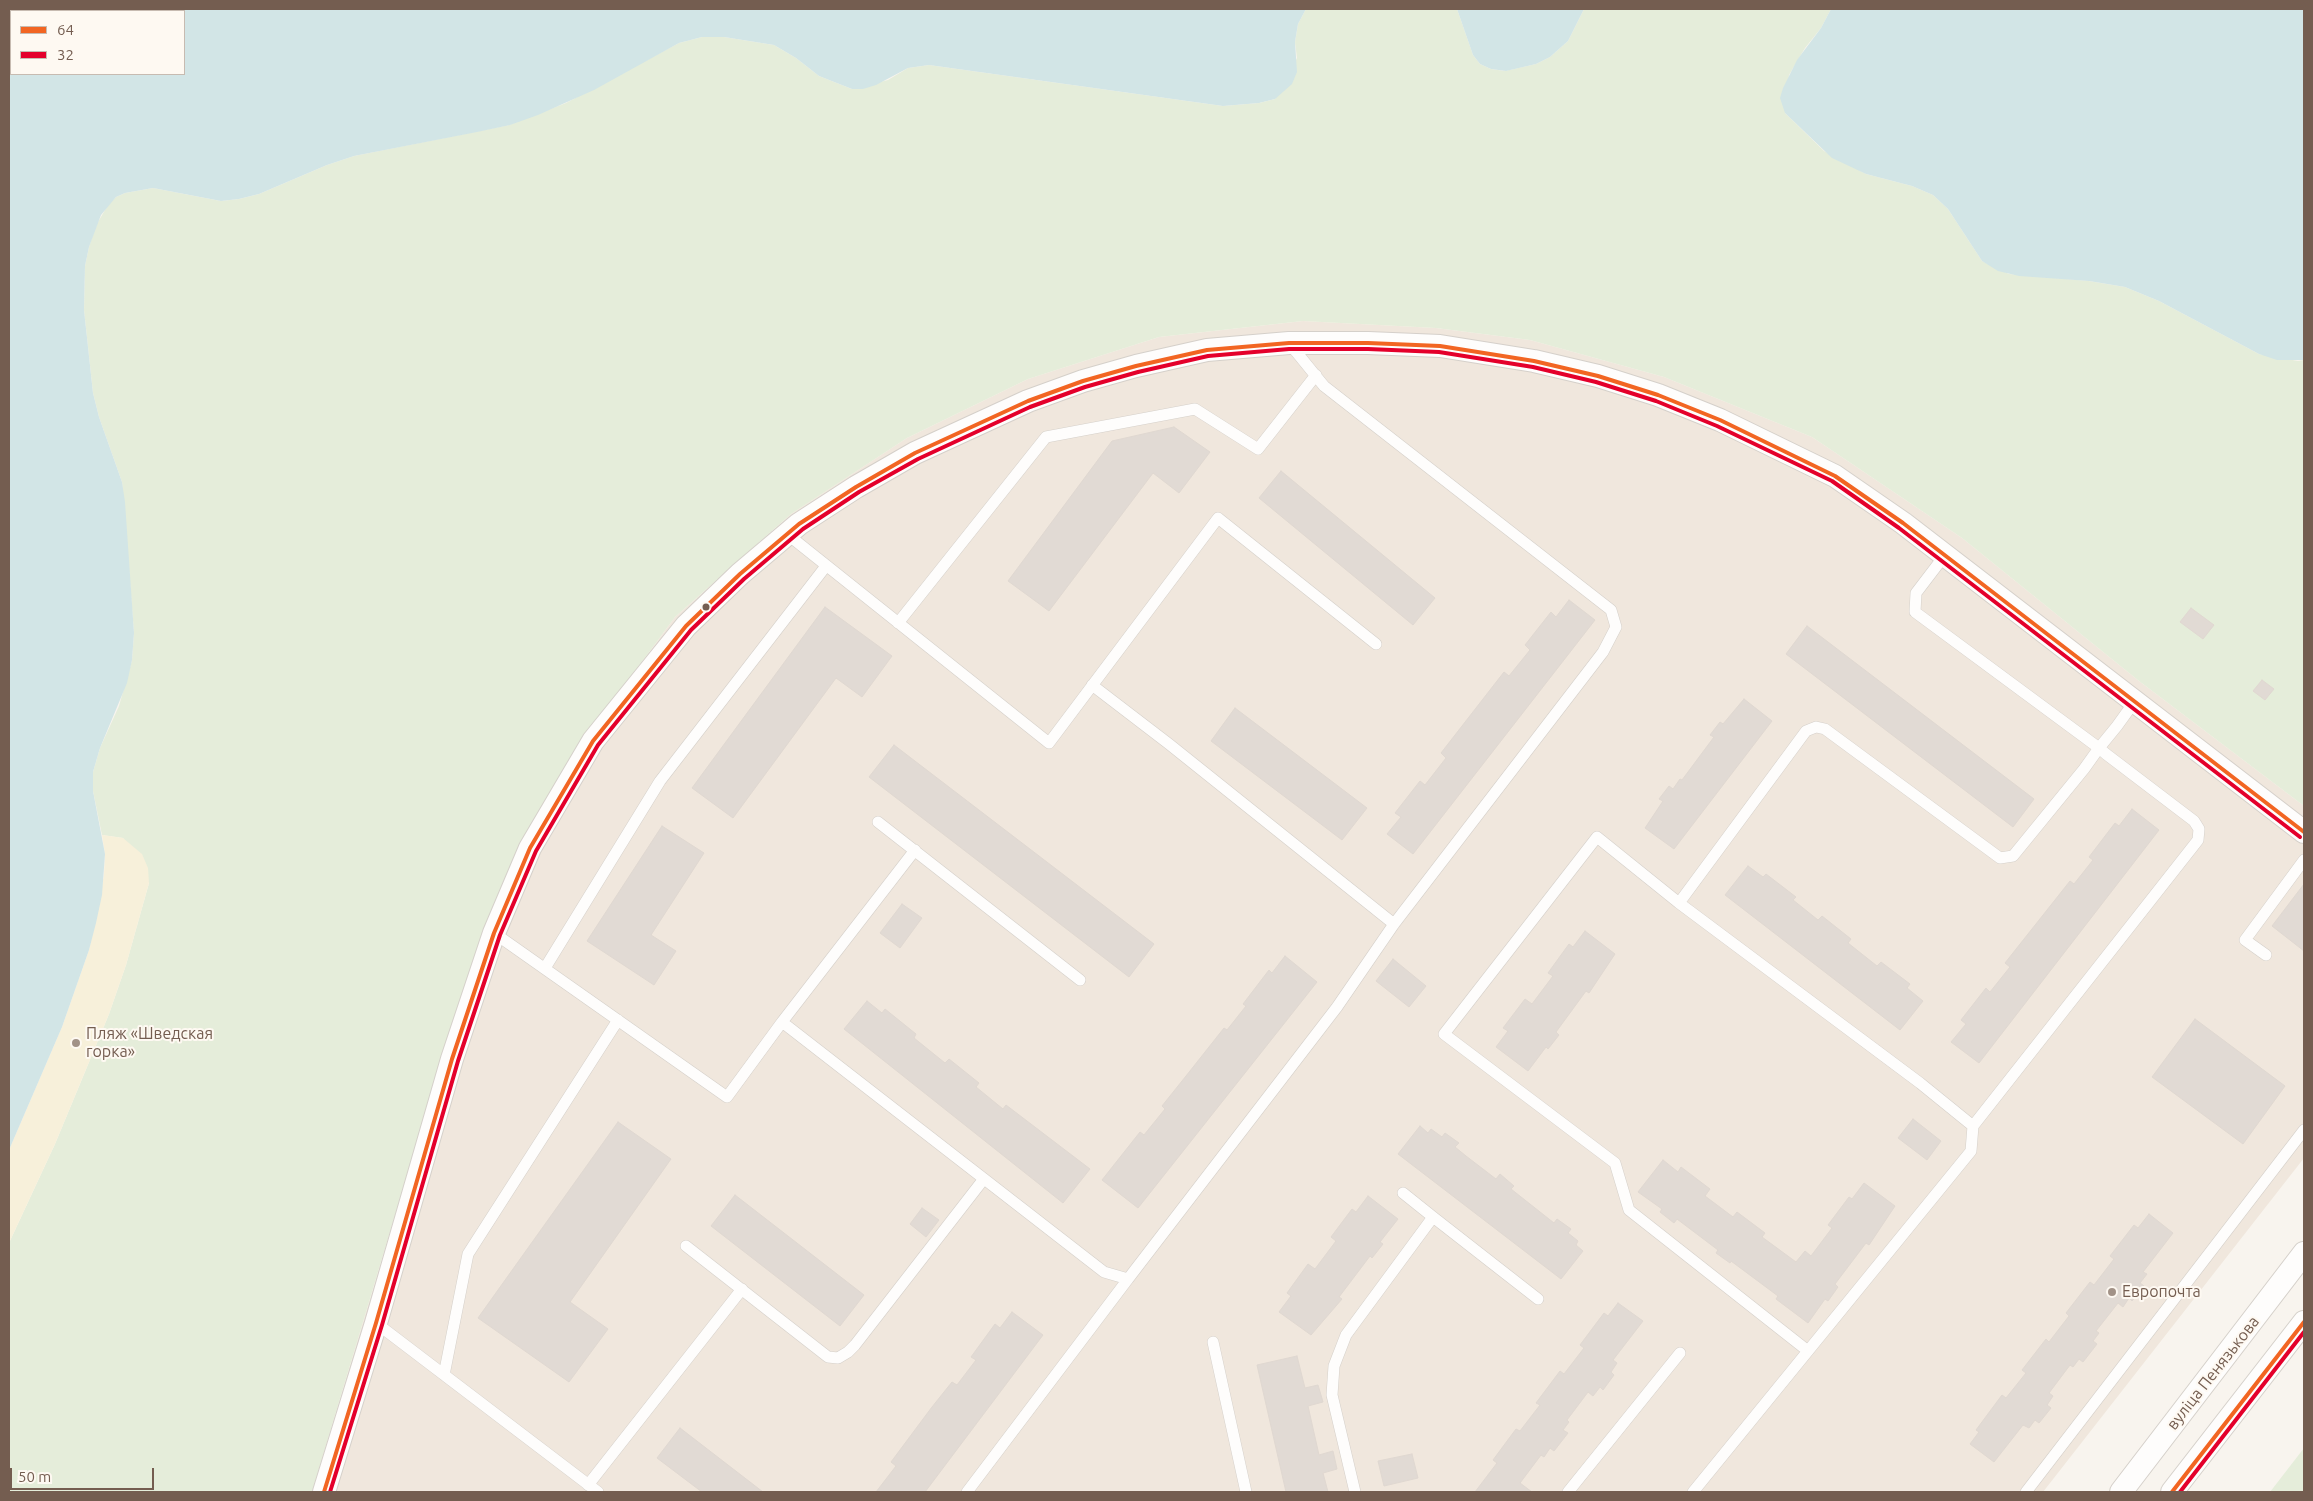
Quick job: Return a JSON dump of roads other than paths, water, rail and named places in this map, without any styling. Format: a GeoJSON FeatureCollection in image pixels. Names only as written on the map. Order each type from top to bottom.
{"type":"FeatureCollection","features":[{"type":"Feature","properties":{"kind":"street"},"geometry":{"type":"LineString","coordinates":[[324,1492],[376,1323],[452,1059],[494,934],[530,848],[593,741],[686,626],[740,574],[787,534],[856,487],[915,453],[1028,401],[1083,381],[1207,350],[1289,343],[1368,342],[1440,346],[1534,362],[1598,376],[1658,395],[1720,420],[1835,476],[1903,523],[2304,832]]}},
{"type":"Feature","properties":{"kind":"street","name":"вуліца Пенязькова"},"geometry":{"type":"LineString","coordinates":[[2121,1492],[2304,1253]]}},
{"type":"Feature","properties":{"kind":"street"},"geometry":{"type":"LineString","coordinates":[[2172,1492],[2304,1322]]}},
{"type":"Feature","properties":{"kind":"lane"},"geometry":{"type":"LineString","coordinates":[[967,1492],[1336,1007],[1394,924],[1603,652],[1616,627],[1612,610],[1324,386],[1289,343]]}},
{"type":"Feature","properties":{"kind":"lane"},"geometry":{"type":"LineString","coordinates":[[898,623],[1046,437],[1195,409],[1258,449],[1316,375]]}},
{"type":"Feature","properties":{"kind":"lane"},"geometry":{"type":"LineString","coordinates":[[787,534],[1049,743],[1218,518],[1376,644]]}},
{"type":"Feature","properties":{"kind":"lane"},"geometry":{"type":"LineString","coordinates":[[1693,1492],[1971,1151],[1973,1126],[2198,840],[2199,829],[2194,821],[1915,612],[1916,593],[1946,556]]}},
{"type":"Feature","properties":{"kind":"lane"},"geometry":{"type":"LineString","coordinates":[[545,968],[660,781],[826,566]]}},
{"type":"Feature","properties":{"kind":"lane"},"geometry":{"type":"LineString","coordinates":[[1092,685],[1169,744],[1394,924]]}},
{"type":"Feature","properties":{"kind":"lane"},"geometry":{"type":"LineString","coordinates":[[1679,903],[1806,731],[1816,727],[1825,729],[2000,858],[2013,856],[2135,702]]}},
{"type":"Feature","properties":{"kind":"lane"},"geometry":{"type":"LineString","coordinates":[[878,822],[1080,980]]}},
{"type":"Feature","properties":{"kind":"lane"},"geometry":{"type":"LineString","coordinates":[[1808,1351],[1629,1210],[1615,1163],[1444,1034],[1597,838],[1679,903],[1920,1083],[1973,1126]]}},
{"type":"Feature","properties":{"kind":"lane"},"geometry":{"type":"LineString","coordinates":[[494,934],[728,1098],[782,1022],[915,850]]}},
{"type":"Feature","properties":{"kind":"lane"},"geometry":{"type":"LineString","coordinates":[[2266,955],[2245,940],[2304,860]]}},
{"type":"Feature","properties":{"kind":"lane"},"geometry":{"type":"LineString","coordinates":[[444,1374],[468,1254],[618,1020]]}},
{"type":"Feature","properties":{"kind":"lane"},"geometry":{"type":"LineString","coordinates":[[782,1022],[983,1180],[1104,1272],[1128,1280]]}},
{"type":"Feature","properties":{"kind":"lane"},"geometry":{"type":"LineString","coordinates":[[2026,1492],[2304,1130]]}},
{"type":"Feature","properties":{"kind":"lane"},"geometry":{"type":"LineString","coordinates":[[686,1246],[828,1357],[838,1358],[855,1345],[983,1180]]}},
{"type":"Feature","properties":{"kind":"lane"},"geometry":{"type":"LineString","coordinates":[[1403,1193],[1538,1299]]}},
{"type":"Feature","properties":{"kind":"lane"},"geometry":{"type":"LineString","coordinates":[[1355,1492],[1332,1395],[1334,1366],[1346,1335],[1433,1217]]}},
{"type":"Feature","properties":{"kind":"lane"},"geometry":{"type":"LineString","coordinates":[[588,1484],[742,1290]]}},
{"type":"Feature","properties":{"kind":"lane"},"geometry":{"type":"LineString","coordinates":[[376,1323],[598,1492]]}},
{"type":"Feature","properties":{"kind":"lane"},"geometry":{"type":"LineString","coordinates":[[1213,1342],[1246,1492]]}},
{"type":"Feature","properties":{"kind":"lane"},"geometry":{"type":"LineString","coordinates":[[1568,1492],[1680,1353]]}},
{"type":"Feature","properties":{"kind":"place","name":"Пляж «Шведская горка»"},"geometry":{"type":"Point","coordinates":[76,1043]}},
{"type":"Feature","properties":{"kind":"place","name":"Европочта"},"geometry":{"type":"Point","coordinates":[2112,1292]}}]}
